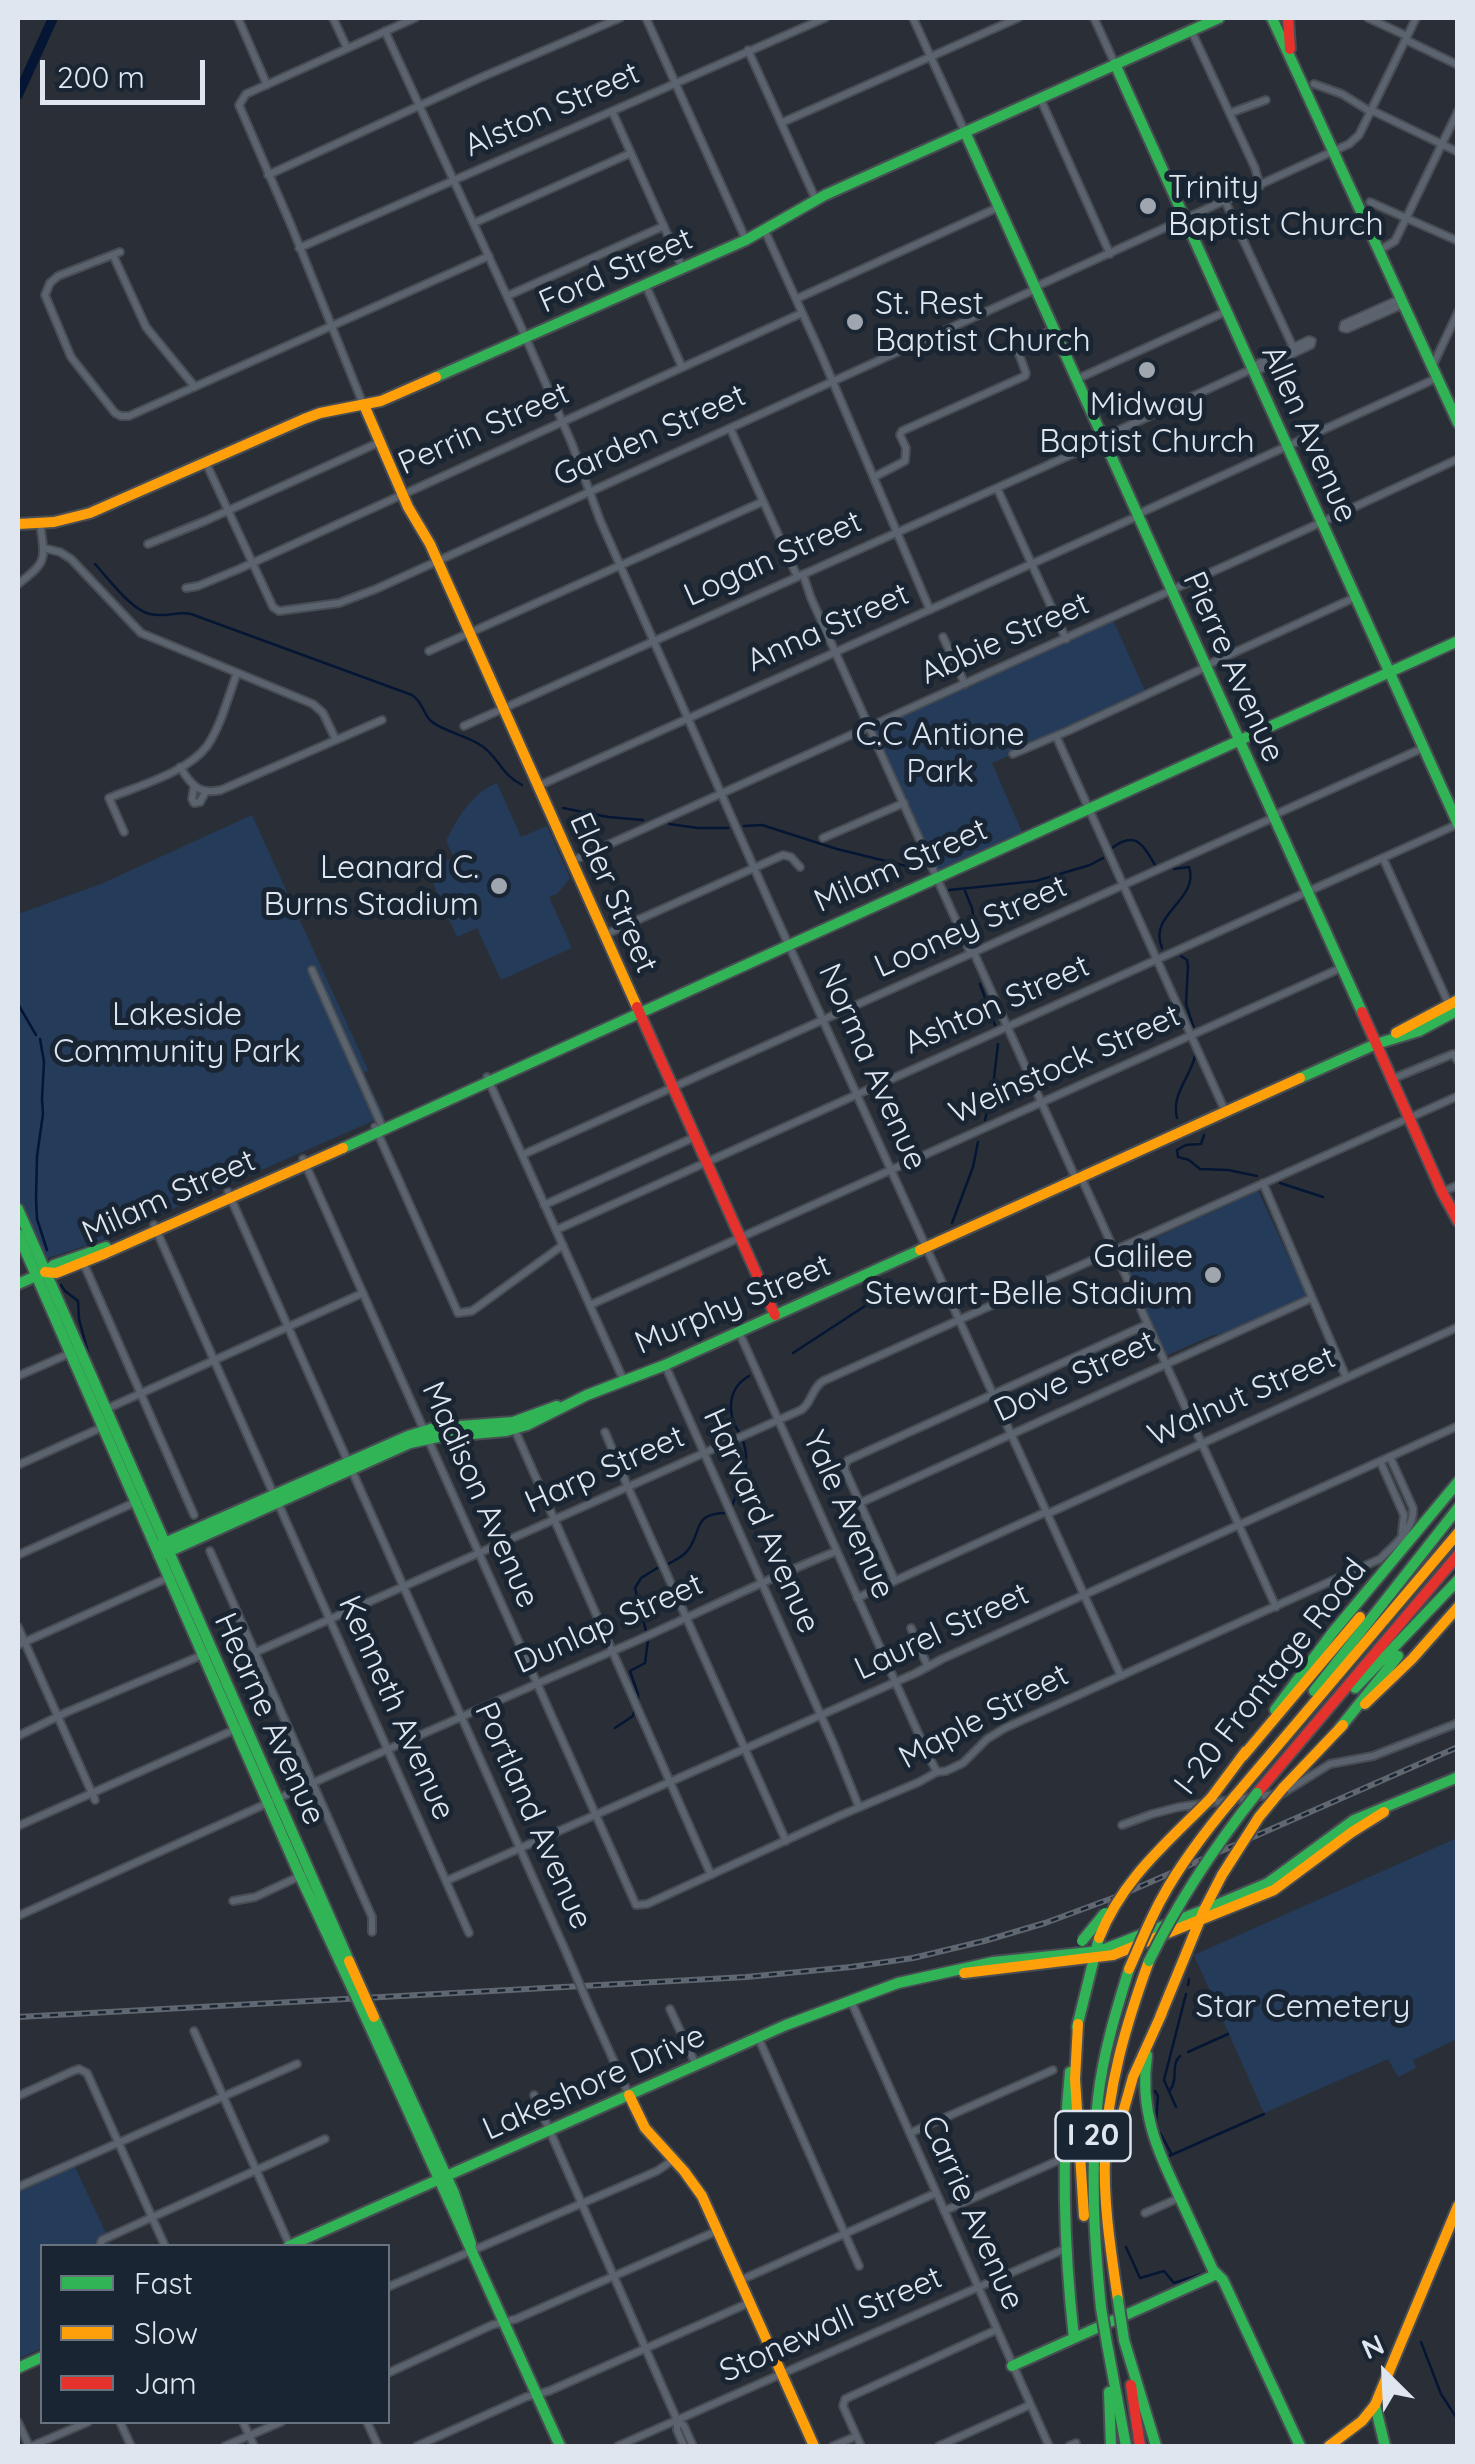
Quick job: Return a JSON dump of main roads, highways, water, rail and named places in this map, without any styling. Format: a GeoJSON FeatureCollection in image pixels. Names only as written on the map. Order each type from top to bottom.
{"type":"FeatureCollection","features":[{"type":"Feature","properties":{"kind":"main road","name":"Ford Street"},"geometry":{"type":"LineString","coordinates":[[18,524],[68,519],[99,510],[313,416],[389,398],[684,269],[765,231],[816,200],[1219,18]]}},
{"type":"Feature","properties":{"kind":"main road"},"geometry":{"type":"LineString","coordinates":[[1272,18],[1458,422]]}},
{"type":"Feature","properties":{"kind":"main road"},"geometry":{"type":"LineString","coordinates":[[1288,18],[1292,61]]}},
{"type":"Feature","properties":{"kind":"main road","name":"Allen Avenue"},"geometry":{"type":"LineString","coordinates":[[1116,64],[1458,824]]}},
{"type":"Feature","properties":{"kind":"main road","name":"Pierre Avenue"},"geometry":{"type":"LineString","coordinates":[[965,132],[1458,1222]]}},
{"type":"Feature","properties":{"kind":"main road","name":"Elder Street"},"geometry":{"type":"LineString","coordinates":[[364,405],[775,1315]]}},
{"type":"Feature","properties":{"kind":"main road","name":"Milam Street"},"geometry":{"type":"LineString","coordinates":[[18,1284],[41,1274],[56,1273],[634,1018],[639,1012],[1458,641]]}},
{"type":"Feature","properties":{"kind":"main road","name":"Murphy Street"},"geometry":{"type":"LineString","coordinates":[[161,1550],[426,1435],[538,1421],[574,1401],[739,1332],[1454,1007]]}},
{"type":"Feature","properties":{"kind":"main road","name":"Hearne Avenue"},"geometry":{"type":"LineString","coordinates":[[18,1209],[41,1274],[100,1412],[468,2231],[472,2250],[560,2446]]}},
{"type":"Feature","properties":{"kind":"main road","name":"Hearne Avenue"},"geometry":{"type":"LineString","coordinates":[[18,1234],[41,1274]]}},
{"type":"Feature","properties":{"kind":"main road","name":"I-20 Frontage Road"},"geometry":{"type":"LineString","coordinates":[[1078,2024],[1099,1938],[1118,1895],[1150,1857],[1211,1798],[1315,1654],[1458,1482]]}},
{"type":"Feature","properties":{"kind":"main road"},"geometry":{"type":"LineString","coordinates":[[1243,1756],[1458,1499]]}},
{"type":"Feature","properties":{"kind":"main road"},"geometry":{"type":"LineString","coordinates":[[1248,1780],[1458,1508]]}},
{"type":"Feature","properties":{"kind":"main road","name":"I 20"},"geometry":{"type":"LineString","coordinates":[[1126,2446],[1101,2308],[1092,2178],[1096,2106],[1112,2026],[1129,1968],[1155,1911],[1206,1831],[1458,1533]]}},
{"type":"Feature","properties":{"kind":"main road","name":"I 20"},"geometry":{"type":"LineString","coordinates":[[1140,2446],[1108,2220],[1105,2162],[1113,2086],[1124,2034],[1149,1961],[1172,1912],[1197,1872],[1257,1793],[1458,1556]]}},
{"type":"Feature","properties":{"kind":"main road"},"geometry":{"type":"LineString","coordinates":[[1284,1761],[1458,1580]]}},
{"type":"Feature","properties":{"kind":"main road"},"geometry":{"type":"LineString","coordinates":[[1338,1730],[1448,1591]]}},
{"type":"Feature","properties":{"kind":"main road"},"geometry":{"type":"LineString","coordinates":[[1108,2220],[1118,2126],[1132,2078],[1222,1876],[1259,1817],[1283,1788],[1458,1607]]}},
{"type":"Feature","properties":{"kind":"main road","name":"Lakeshore Drive"},"geometry":{"type":"LineString","coordinates":[[1202,1916],[1234,1907],[1285,1883],[1390,1807],[1458,1777]]}},
{"type":"Feature","properties":{"kind":"main road","name":"Lakeshore Drive"},"geometry":{"type":"LineString","coordinates":[[294,2244],[758,2037],[850,2000],[908,1980],[993,1962],[1113,1955],[1202,1916],[1281,1875],[1354,1820],[1390,1807]]}},
{"type":"Feature","properties":{"kind":"main road"},"geometry":{"type":"LineString","coordinates":[[1222,1876],[1227,1892],[1240,1896]]}},
{"type":"Feature","properties":{"kind":"main road"},"geometry":{"type":"LineString","coordinates":[[1026,1958],[1063,1952],[1082,1941],[1118,1895]]}},
{"type":"Feature","properties":{"kind":"main road"},"geometry":{"type":"LineString","coordinates":[[1190,1944],[1205,1926],[1234,1907]]}},
{"type":"Feature","properties":{"kind":"main road","name":"Lakeshore Drive"},"geometry":{"type":"LineString","coordinates":[[923,1977],[1063,1963],[1094,1956]]}},
{"type":"Feature","properties":{"kind":"main road"},"geometry":{"type":"LineString","coordinates":[[1063,1963],[1081,1968],[1086,1984]]}},
{"type":"Feature","properties":{"kind":"main road"},"geometry":{"type":"LineString","coordinates":[[1162,2013],[1146,2059],[1142,2093],[1150,2133],[1300,2446]]}},
{"type":"Feature","properties":{"kind":"main road"},"geometry":{"type":"LineString","coordinates":[[1078,2024],[1075,2079],[1083,2205],[1094,2246]]}},
{"type":"Feature","properties":{"kind":"main road"},"geometry":{"type":"LineString","coordinates":[[1074,2338],[1065,2249],[1064,2158],[1078,2024]]}},
{"type":"Feature","properties":{"kind":"main road","name":"Portland Avenue"},"geometry":{"type":"LineString","coordinates":[[629,2095],[645,2128],[694,2183],[814,2446]]}},
{"type":"Feature","properties":{"kind":"main road"},"geometry":{"type":"LineString","coordinates":[[1329,2446],[1362,2421],[1375,2405],[1458,2206]]}},
{"type":"Feature","properties":{"kind":"main road"},"geometry":{"type":"LineString","coordinates":[[1012,2366],[1218,2274]]}},
{"type":"Feature","properties":{"kind":"main road"},"geometry":{"type":"LineString","coordinates":[[1124,2340],[1156,2446]]}},
{"type":"Feature","properties":{"kind":"main road"},"geometry":{"type":"LineString","coordinates":[[1111,2446],[1112,2369]]}},
{"type":"Feature","properties":{"kind":"main road"},"geometry":{"type":"LineString","coordinates":[[1375,2405],[1385,2446]]}},
{"type":"Feature","properties":{"kind":"waterway"},"geometry":{"type":"LineString","coordinates":[[18,95],[53,18]]}},
{"type":"Feature","properties":{"kind":"waterway"},"geometry":{"type":"LineString","coordinates":[[95,564],[143,611],[155,615],[191,614],[412,695],[431,721],[482,746],[522,785]]}},
{"type":"Feature","properties":{"kind":"waterway"},"geometry":{"type":"LineString","coordinates":[[563,808],[643,820]]}},
{"type":"Feature","properties":{"kind":"waterway"},"geometry":{"type":"LineString","coordinates":[[669,824],[728,828]]}},
{"type":"Feature","properties":{"kind":"waterway"},"geometry":{"type":"LineString","coordinates":[[744,826],[762,825],[914,868]]}},
{"type":"Feature","properties":{"kind":"waterway"},"geometry":{"type":"LineString","coordinates":[[1112,848],[1133,840],[1155,865]]}},
{"type":"Feature","properties":{"kind":"waterway"},"geometry":{"type":"LineString","coordinates":[[949,890],[1036,881],[1103,858]]}},
{"type":"Feature","properties":{"kind":"waterway"},"geometry":{"type":"LineString","coordinates":[[1162,948],[1161,926],[1190,879],[1189,867],[1174,869]]}},
{"type":"Feature","properties":{"kind":"waterway"},"geometry":{"type":"LineString","coordinates":[[965,891],[977,942]]}},
{"type":"Feature","properties":{"kind":"waterway"},"geometry":{"type":"LineString","coordinates":[[1181,956],[1187,960],[1186,1004],[1194,1029]]}},
{"type":"Feature","properties":{"kind":"waterway"},"geometry":{"type":"LineString","coordinates":[[980,984],[995,1025]]}},
{"type":"Feature","properties":{"kind":"waterway"},"geometry":{"type":"LineString","coordinates":[[18,1004],[36,1035]]}},
{"type":"Feature","properties":{"kind":"waterway"},"geometry":{"type":"LineString","coordinates":[[40,1039],[44,1062],[43,1114],[36,1198],[37,1219],[47,1250]]}},
{"type":"Feature","properties":{"kind":"waterway"},"geometry":{"type":"LineString","coordinates":[[985,1120],[998,1044]]}},
{"type":"Feature","properties":{"kind":"waterway"},"geometry":{"type":"LineString","coordinates":[[1177,1118],[1179,1094],[1195,1056]]}},
{"type":"Feature","properties":{"kind":"waterway"},"geometry":{"type":"LineString","coordinates":[[1204,1135],[1201,1144],[1177,1150],[1178,1157],[1200,1169],[1257,1176]]}},
{"type":"Feature","properties":{"kind":"waterway"},"geometry":{"type":"LineString","coordinates":[[952,1223],[978,1142]]}},
{"type":"Feature","properties":{"kind":"waterway"},"geometry":{"type":"LineString","coordinates":[[1280,1183],[1323,1197]]}},
{"type":"Feature","properties":{"kind":"waterway"},"geometry":{"type":"LineString","coordinates":[[61,1285],[78,1301],[91,1364]]}},
{"type":"Feature","properties":{"kind":"waterway"},"geometry":{"type":"LineString","coordinates":[[793,1353],[868,1304]]}},
{"type":"Feature","properties":{"kind":"waterway"},"geometry":{"type":"LineString","coordinates":[[739,1433],[731,1401],[737,1387],[749,1376]]}},
{"type":"Feature","properties":{"kind":"waterway"},"geometry":{"type":"LineString","coordinates":[[112,1411],[121,1432]]}},
{"type":"Feature","properties":{"kind":"waterway"},"geometry":{"type":"LineString","coordinates":[[732,1506],[746,1466],[743,1441]]}},
{"type":"Feature","properties":{"kind":"waterway"},"geometry":{"type":"LineString","coordinates":[[668,1564],[688,1550],[707,1516],[725,1513]]}},
{"type":"Feature","properties":{"kind":"waterway"},"geometry":{"type":"LineString","coordinates":[[646,1631],[635,1588],[641,1578],[659,1567]]}},
{"type":"Feature","properties":{"kind":"waterway"},"geometry":{"type":"LineString","coordinates":[[638,1702],[630,1671],[645,1663],[648,1640]]}},
{"type":"Feature","properties":{"kind":"waterway"},"geometry":{"type":"LineString","coordinates":[[615,1728],[634,1712]]}},
{"type":"Feature","properties":{"kind":"waterway"},"geometry":{"type":"LineString","coordinates":[[1188,1985],[1189,1979]]}},
{"type":"Feature","properties":{"kind":"waterway"},"geometry":{"type":"LineString","coordinates":[[1176,2107],[1164,2080],[1186,1994]]}},
{"type":"Feature","properties":{"kind":"waterway"},"geometry":{"type":"LineString","coordinates":[[1188,2052],[1228,2034]]}},
{"type":"Feature","properties":{"kind":"waterway"},"geometry":{"type":"LineString","coordinates":[[1170,2090],[1180,2056]]}},
{"type":"Feature","properties":{"kind":"waterway"},"geometry":{"type":"LineString","coordinates":[[1155,2091],[1156,2124]]}},
{"type":"Feature","properties":{"kind":"waterway"},"geometry":{"type":"LineString","coordinates":[[1169,2156],[1264,2114]]}},
{"type":"Feature","properties":{"kind":"waterway"},"geometry":{"type":"LineString","coordinates":[[1160,2133],[1171,2153]]}},
{"type":"Feature","properties":{"kind":"waterway"},"geometry":{"type":"LineString","coordinates":[[1126,2247],[1140,2278],[1164,2271],[1174,2283],[1208,2272]]}},
{"type":"Feature","properties":{"kind":"waterway"},"geometry":{"type":"LineString","coordinates":[[1421,2342],[1441,2394],[1458,2420]]}},
{"type":"Feature","properties":{"kind":"railway"},"geometry":{"type":"LineString","coordinates":[[18,2017],[746,1977],[913,1958],[1045,1923],[1121,1895],[1458,1747]]}},
{"type":"Feature","properties":{"kind":"place","name":"Trinity Baptist Church"},"geometry":{"type":"Point","coordinates":[1148,206]}},
{"type":"Feature","properties":{"kind":"place","name":"St. Rest Baptist Church"},"geometry":{"type":"Point","coordinates":[855,322]}},
{"type":"Feature","properties":{"kind":"place","name":"Midway Baptist Church"},"geometry":{"type":"Point","coordinates":[1147,370]}},
{"type":"Feature","properties":{"kind":"place","name":"Leanard C. Burns Stadium"},"geometry":{"type":"Point","coordinates":[499,886]}},
{"type":"Feature","properties":{"kind":"place","name":"Galilee Stewart-Belle Stadium"},"geometry":{"type":"Point","coordinates":[1213,1275]}},
{"type":"Feature","properties":{"kind":"park label","name":"C.C Antione Park"},"geometry":{"type":"Point","coordinates":[940,754]}},
{"type":"Feature","properties":{"kind":"park label","name":"Lakeside Community Park"},"geometry":{"type":"Point","coordinates":[177,1034]}},
{"type":"Feature","properties":{"kind":"park label","name":"Star Cemetery"},"geometry":{"type":"Point","coordinates":[1303,2007]}}]}
